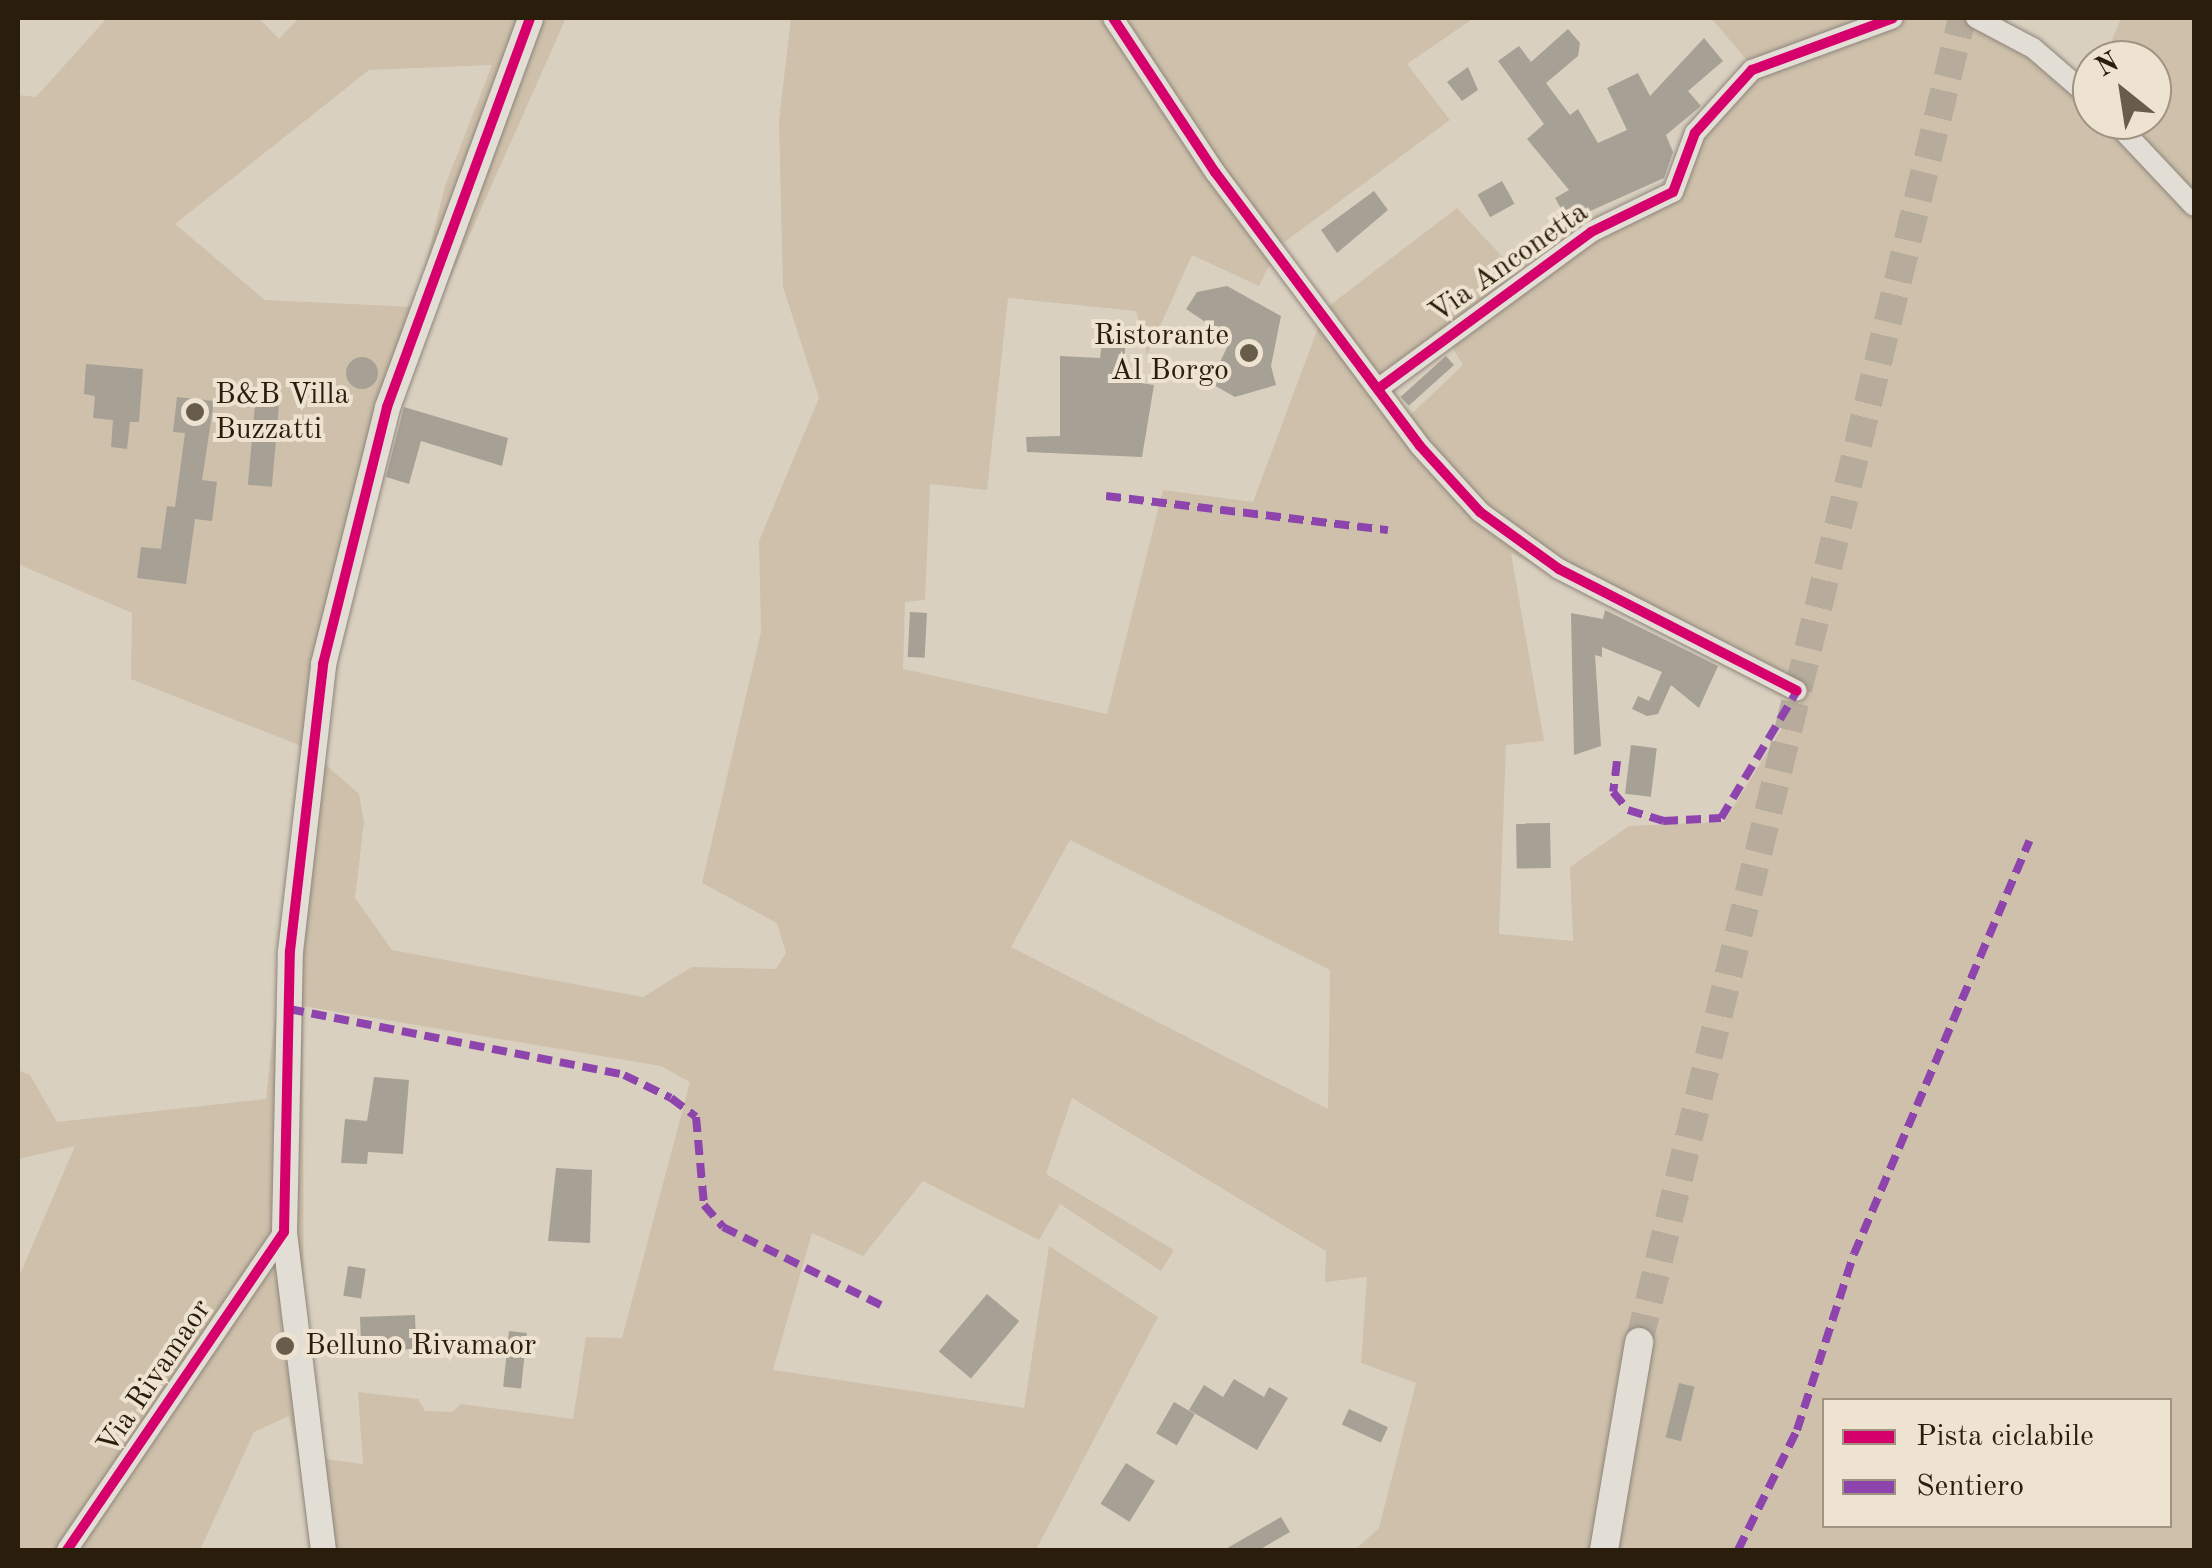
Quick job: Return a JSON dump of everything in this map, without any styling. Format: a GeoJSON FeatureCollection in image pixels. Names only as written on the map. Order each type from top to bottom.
{"type":"FeatureCollection","features":[{"type":"Feature","properties":{"kind":"main road"},"geometry":{"type":"LineString","coordinates":[[1604,1550],[1638,1342]]}},
{"type":"Feature","properties":{"kind":"street"},"geometry":{"type":"LineString","coordinates":[[323,1550],[284,1232],[290,951],[323,664],[387,406],[530,18]]}},
{"type":"Feature","properties":{"kind":"street"},"geometry":{"type":"LineString","coordinates":[[1113,18],[1214,172],[1458,490],[1530,551],[1797,691]]}},
{"type":"Feature","properties":{"kind":"street","name":"Via Anconetta"},"geometry":{"type":"LineString","coordinates":[[1379,388],[1591,232],[1672,192],[1698,127],[1752,70],[1894,18]]}},
{"type":"Feature","properties":{"kind":"street"},"geometry":{"type":"LineString","coordinates":[[1976,18],[2034,48],[2072,81]]}},
{"type":"Feature","properties":{"kind":"street"},"geometry":{"type":"LineString","coordinates":[[2132,140],[2194,206]]}},
{"type":"Feature","properties":{"kind":"street","name":"Via Rivamaor"},"geometry":{"type":"LineString","coordinates":[[67,1550],[284,1232]]}},
{"type":"Feature","properties":{"kind":"shaded area"},"geometry":{"type":"Polygon","coordinates":[[[107,18],[259,18],[279,39],[299,18],[566,18],[430,324],[417,308],[304,746],[359,794],[364,822],[355,898],[392,950],[643,997],[692,967],[776,969],[786,953],[777,923],[702,883],[761,632],[759,541],[819,398],[783,287],[779,121],[791,18],[1474,18],[1407,64],[1450,120],[1279,246],[1259,286],[1192,255],[1147,355],[1136,311],[1008,298],[987,490],[930,484],[925,600],[905,602],[903,669],[1107,714],[1163,490],[1253,502],[1325,309],[1457,208],[1524,280],[1667,189],[1750,64],[1711,18],[2009,18],[2005,35],[2072,78],[2072,140],[2172,140],[2172,40],[2112,40],[2121,18],[2194,18],[2194,1550],[1355,1550],[1379,1528],[1416,1383],[1361,1363],[1367,1277],[1325,1282],[1326,1251],[1072,1098],[1046,1174],[1174,1250],[1161,1271],[1060,1204],[1039,1240],[923,1181],[863,1256],[812,1233],[773,1370],[1024,1408],[1049,1246],[1158,1317],[1036,1550],[319,1550],[289,1416],[254,1432],[200,1550],[18,1550],[18,1279],[75,1146],[18,1159],[18,1070],[30,1075],[57,1122],[266,1099],[304,747],[131,679],[132,613],[18,564],[18,95],[36,97],[107,18]],[[492,65],[369,70],[175,224],[265,300],[415,307],[445,186],[492,65]],[[1446,337],[1377,387],[1402,423],[1463,365],[1446,337]],[[1511,553],[1544,741],[1506,745],[1499,934],[1573,941],[1570,867],[1629,826],[1724,822],[1797,704],[1511,553]],[[1070,840],[1011,947],[1328,1109],[1330,970],[1070,840]],[[303,1006],[304,1456],[363,1464],[358,1392],[418,1399],[425,1411],[452,1412],[461,1404],[573,1419],[586,1337],[622,1338],[690,1082],[661,1066],[303,1006]]]}},
{"type":"Feature","properties":{"kind":"building"},"geometry":{"type":"Polygon","coordinates":[[[1568,29],[1580,43],[1578,56],[1546,83],[1570,115],[1578,109],[1598,143],[1627,130],[1607,88],[1638,73],[1650,96],[1704,38],[1723,61],[1688,91],[1701,106],[1666,135],[1673,152],[1664,178],[1568,221],[1555,198],[1569,190],[1527,139],[1544,124],[1498,61],[1519,46],[1531,62],[1568,29]]]}},
{"type":"Feature","properties":{"kind":"building"},"geometry":{"type":"Polygon","coordinates":[[[1468,67],[1478,90],[1462,101],[1447,82],[1468,67]]]}},
{"type":"Feature","properties":{"kind":"building"},"geometry":{"type":"Polygon","coordinates":[[[1502,181],[1515,204],[1490,217],[1478,195],[1502,181]]]}},
{"type":"Feature","properties":{"kind":"building"},"geometry":{"type":"Polygon","coordinates":[[[1374,191],[1388,210],[1337,253],[1321,230],[1374,191]]]}},
{"type":"Feature","properties":{"kind":"building","name":"Ristorante Al Borgo"},"geometry":{"type":"Polygon","coordinates":[[[1227,286],[1281,316],[1271,366],[1276,385],[1235,397],[1210,383],[1231,339],[1186,309],[1197,292],[1227,286]]]}},
{"type":"Feature","properties":{"kind":"building"},"geometry":{"type":"Polygon","coordinates":[[[1103,335],[1127,336],[1121,380],[1154,385],[1142,457],[1027,452],[1026,437],[1060,436],[1060,356],[1100,358],[1103,335]]]}},
{"type":"Feature","properties":{"kind":"building"},"geometry":{"type":"Polygon","coordinates":[[[1446,356],[1454,365],[1409,406],[1401,397],[1446,356]]]}},
{"type":"Feature","properties":{"kind":"building"},"geometry":{"type":"Polygon","coordinates":[[[362,357],[373,362],[378,373],[373,384],[362,389],[351,384],[346,373],[351,362],[362,357]]]}},
{"type":"Feature","properties":{"kind":"building"},"geometry":{"type":"Polygon","coordinates":[[[86,364],[143,369],[139,422],[130,422],[127,449],[111,447],[113,420],[93,418],[95,396],[84,394],[86,364]]]}},
{"type":"Feature","properties":{"kind":"building"},"geometry":{"type":"Polygon","coordinates":[[[177,397],[214,401],[202,480],[217,482],[212,521],[195,519],[186,584],[137,578],[141,547],[161,549],[167,506],[175,507],[185,433],[173,432],[177,397]]]}},
{"type":"Feature","properties":{"kind":"building"},"geometry":{"type":"Polygon","coordinates":[[[255,404],[279,406],[272,487],[248,485],[255,404]]]}},
{"type":"Feature","properties":{"kind":"building"},"geometry":{"type":"Polygon","coordinates":[[[404,407],[508,438],[502,466],[421,441],[409,484],[386,477],[404,407]]]}},
{"type":"Feature","properties":{"kind":"building"},"geometry":{"type":"Polygon","coordinates":[[[1605,610],[1718,666],[1699,708],[1671,685],[1658,714],[1647,716],[1632,709],[1638,696],[1649,701],[1662,672],[1602,647],[1602,657],[1595,655],[1601,746],[1574,755],[1571,613],[1603,619],[1605,610]]]}},
{"type":"Feature","properties":{"kind":"building"},"geometry":{"type":"Polygon","coordinates":[[[910,612],[927,613],[925,658],[908,657],[910,612]]]}},
{"type":"Feature","properties":{"kind":"building"},"geometry":{"type":"Polygon","coordinates":[[[1631,745],[1657,748],[1651,797],[1625,794],[1631,745]]]}},
{"type":"Feature","properties":{"kind":"building"},"geometry":{"type":"Polygon","coordinates":[[[1550,823],[1551,868],[1517,869],[1516,824],[1550,823]]]}},
{"type":"Feature","properties":{"kind":"building"},"geometry":{"type":"Polygon","coordinates":[[[374,1077],[409,1080],[403,1154],[368,1152],[367,1164],[341,1163],[345,1119],[367,1121],[374,1077]]]}},
{"type":"Feature","properties":{"kind":"building"},"geometry":{"type":"Polygon","coordinates":[[[556,1168],[592,1170],[590,1243],[548,1241],[556,1168]]]}},
{"type":"Feature","properties":{"kind":"building"},"geometry":{"type":"Polygon","coordinates":[[[348,1266],[366,1269],[361,1298],[343,1296],[348,1266]]]}},
{"type":"Feature","properties":{"kind":"building"},"geometry":{"type":"Polygon","coordinates":[[[987,1294],[1019,1321],[971,1378],[939,1351],[987,1294]]]}},
{"type":"Feature","properties":{"kind":"building"},"geometry":{"type":"Polygon","coordinates":[[[415,1315],[416,1349],[361,1351],[360,1317],[415,1315]]]}},
{"type":"Feature","properties":{"kind":"building"},"geometry":{"type":"Polygon","coordinates":[[[509,1331],[527,1333],[521,1389],[503,1387],[509,1331]]]}},
{"type":"Feature","properties":{"kind":"building"},"geometry":{"type":"Polygon","coordinates":[[[1234,1379],[1264,1397],[1269,1387],[1288,1398],[1257,1450],[1189,1410],[1204,1385],[1223,1397],[1234,1379]]]}},
{"type":"Feature","properties":{"kind":"building"},"geometry":{"type":"Polygon","coordinates":[[[1679,1383],[1695,1387],[1681,1441],[1665,1437],[1679,1383]]]}},
{"type":"Feature","properties":{"kind":"building"},"geometry":{"type":"Polygon","coordinates":[[[1174,1402],[1195,1414],[1177,1445],[1156,1433],[1174,1402]]]}},
{"type":"Feature","properties":{"kind":"building"},"geometry":{"type":"Polygon","coordinates":[[[1349,1409],[1388,1427],[1381,1443],[1342,1424],[1349,1409]]]}},
{"type":"Feature","properties":{"kind":"building"},"geometry":{"type":"Polygon","coordinates":[[[1126,1463],[1155,1481],[1129,1522],[1101,1504],[1126,1463]]]}},
{"type":"Feature","properties":{"kind":"building"},"geometry":{"type":"Polygon","coordinates":[[[1281,1517],[1290,1532],[1259,1550],[1224,1550],[1281,1517]]]}},
{"type":"Feature","properties":{"kind":"tunnel"},"geometry":{"type":"LineString","coordinates":[[1639,1342],[1962,18]]}},
{"type":"Feature","properties":{"kind":"marked path"},"geometry":{"type":"LineString","coordinates":[[1106,496],[1388,530]]}},
{"type":"Feature","properties":{"kind":"marked path"},"geometry":{"type":"LineString","coordinates":[[1617,761],[1613,792],[1628,810],[1663,821],[1721,818],[1797,691]]}},
{"type":"Feature","properties":{"kind":"marked path"},"geometry":{"type":"LineString","coordinates":[[1738,1550],[1797,1430],[1854,1254],[2029,841]]}},
{"type":"Feature","properties":{"kind":"marked path"},"geometry":{"type":"LineString","coordinates":[[289,1009],[624,1075],[671,1098],[696,1117],[704,1205],[723,1227],[883,1306]]}},
{"type":"Feature","properties":{"kind":"cycle path"},"geometry":{"type":"LineString","coordinates":[[67,1550],[284,1232],[290,951],[323,664],[387,407],[530,18]]}},
{"type":"Feature","properties":{"kind":"cycle path"},"geometry":{"type":"LineString","coordinates":[[1113,18],[1215,172],[1420,446],[1480,512],[1559,569],[1797,691]]}},
{"type":"Feature","properties":{"kind":"cycle path"},"geometry":{"type":"LineString","coordinates":[[1379,388],[1591,232],[1673,192],[1695,133],[1752,70],[1893,18]]}},
{"type":"Feature","properties":{"kind":"place","name":"Ristorante Al Borgo"},"geometry":{"type":"Point","coordinates":[1249,353]}},
{"type":"Feature","properties":{"kind":"place","name":"B&B Villa Buzzatti"},"geometry":{"type":"Point","coordinates":[195,412]}},
{"type":"Feature","properties":{"kind":"place","name":"Belluno Rivamaor"},"geometry":{"type":"Point","coordinates":[285,1346]}}]}
